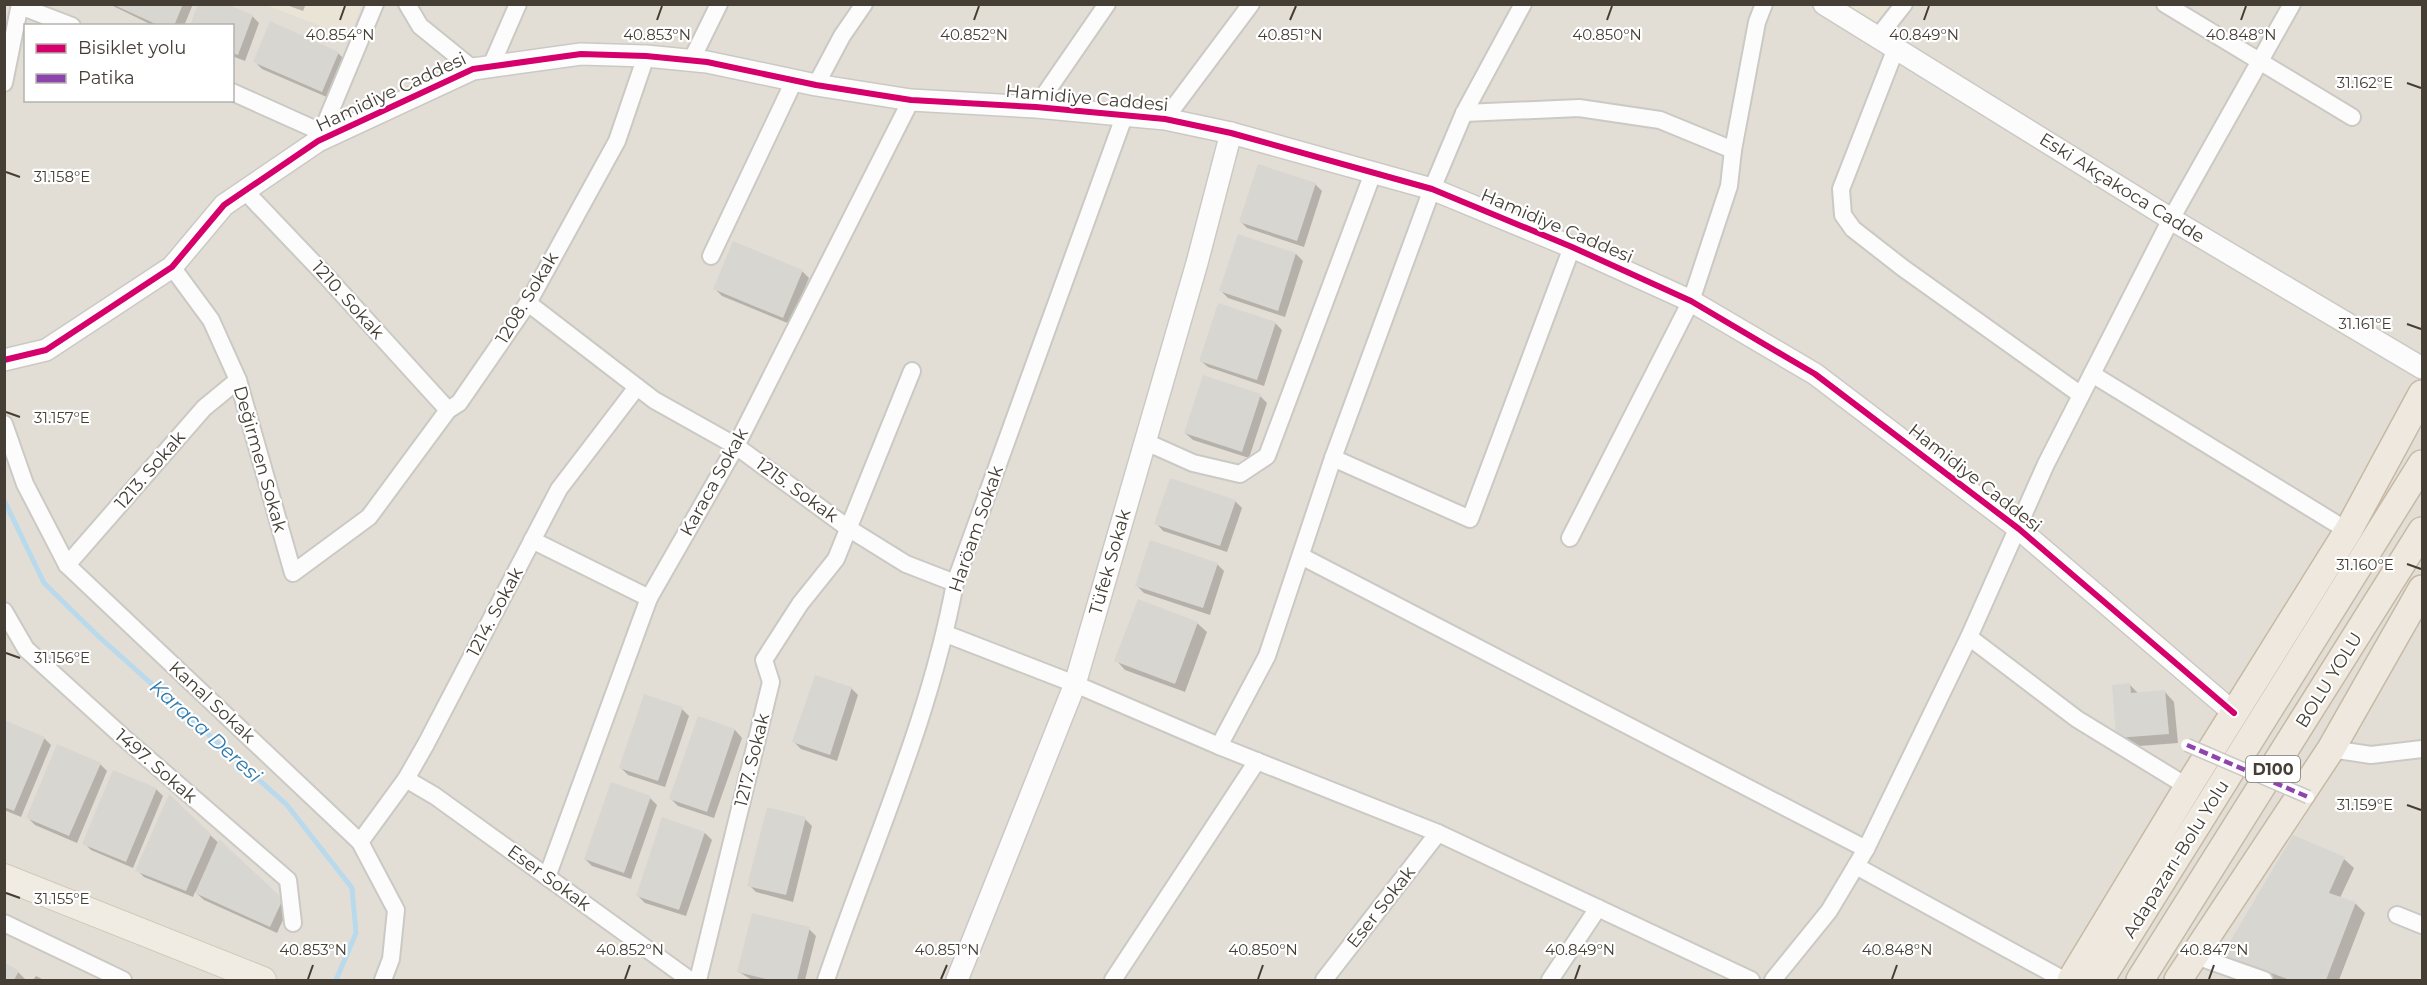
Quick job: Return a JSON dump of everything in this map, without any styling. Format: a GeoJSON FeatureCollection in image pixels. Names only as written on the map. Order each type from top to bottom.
{"type":"FeatureCollection","features":[{"type":"Feature","properties":{"kind":"highway"},"geometry":{"type":"LineString","coordinates":[[2072,981],[2188,787],[2348,531],[2422,394]]}},
{"type":"Feature","properties":{"kind":"highway"},"geometry":{"type":"LineString","coordinates":[[2364,557],[2422,429]]}},
{"type":"Feature","properties":{"kind":"highway","name":"Adapazarı-Bolu Yolu"},"geometry":{"type":"LineString","coordinates":[[2100,981],[2422,464]]}},
{"type":"Feature","properties":{"kind":"highway","name":"BOLU YOLU"},"geometry":{"type":"LineString","coordinates":[[2140,981],[2422,531]]}},
{"type":"Feature","properties":{"kind":"highway"},"geometry":{"type":"LineString","coordinates":[[2406,558],[2422,537]]}},
{"type":"Feature","properties":{"kind":"highway"},"geometry":{"type":"LineString","coordinates":[[2178,981],[2331,749],[2422,589]]}},
{"type":"Feature","properties":{"kind":"main road"},"geometry":{"type":"LineString","coordinates":[[4,877],[263,981]]}},
{"type":"Feature","properties":{"kind":"street"},"geometry":{"type":"LineString","coordinates":[[234,93],[319,136],[375,4]]}},
{"type":"Feature","properties":{"kind":"street"},"geometry":{"type":"LineString","coordinates":[[407,4],[420,26],[482,67],[518,4]]}},
{"type":"Feature","properties":{"kind":"street"},"geometry":{"type":"LineString","coordinates":[[691,61],[719,4]]}},
{"type":"Feature","properties":{"kind":"street"},"geometry":{"type":"LineString","coordinates":[[816,85],[842,36],[864,4]]}},
{"type":"Feature","properties":{"kind":"street"},"geometry":{"type":"LineString","coordinates":[[1036,107],[1107,4]]}},
{"type":"Feature","properties":{"kind":"street"},"geometry":{"type":"LineString","coordinates":[[1165,119],[1251,4]]}},
{"type":"Feature","properties":{"kind":"street"},"geometry":{"type":"LineString","coordinates":[[1219,746],[1267,656],[1333,458],[1432,189],[1464,113],[1523,4]]}},
{"type":"Feature","properties":{"kind":"street"},"geometry":{"type":"LineString","coordinates":[[1570,538],[1691,301],[1729,186],[1733,150],[1757,22],[1764,4]]}},
{"type":"Feature","properties":{"kind":"street","name":"Eski Akçakoca Cadde"},"geometry":{"type":"LineString","coordinates":[[1824,4],[2171,219],[2422,368]]}},
{"type":"Feature","properties":{"kind":"street"},"geometry":{"type":"LineString","coordinates":[[1904,4],[1887,42],[1841,189],[1843,215],[1853,229],[1903,268],[2081,395]]}},
{"type":"Feature","properties":{"kind":"street"},"geometry":{"type":"LineString","coordinates":[[2165,4],[2352,117]]}},
{"type":"Feature","properties":{"kind":"street"},"geometry":{"type":"LineString","coordinates":[[1773,981],[1829,911],[1866,849],[1969,637],[2046,464],[2171,219],[2292,4]]}},
{"type":"Feature","properties":{"kind":"street"},"geometry":{"type":"LineString","coordinates":[[4,83],[20,5],[67,24]]}},
{"type":"Feature","properties":{"kind":"street","name":"Hamidiye Caddesi"},"geometry":{"type":"LineString","coordinates":[[4,360],[46,350],[172,267],[224,205],[319,136],[482,67],[581,54],[646,56],[691,61],[816,85],[911,100],[1036,107],[1165,119],[1232,133],[1432,189],[1572,247],[1691,301],[1815,374],[2019,529],[2234,713]]}},
{"type":"Feature","properties":{"kind":"street","name":"1208. Sokak"},"geometry":{"type":"LineString","coordinates":[[369,517],[448,410],[459,403],[528,303],[617,141],[646,56]]}},
{"type":"Feature","properties":{"kind":"street"},"geometry":{"type":"LineString","coordinates":[[711,256],[794,81]]}},
{"type":"Feature","properties":{"kind":"street","name":"Karaca Sokak"},"geometry":{"type":"LineString","coordinates":[[547,877],[649,598],[736,446],[911,100]]}},
{"type":"Feature","properties":{"kind":"street"},"geometry":{"type":"LineString","coordinates":[[1464,113],[1579,108],[1659,120],[1733,150]]}},
{"type":"Feature","properties":{"kind":"street","name":"Haröam Sokak"},"geometry":{"type":"LineString","coordinates":[[826,981],[910,745],[946,634],[955,583],[1125,114]]}},
{"type":"Feature","properties":{"kind":"street","name":"Tüfek Sokak"},"geometry":{"type":"LineString","coordinates":[[957,981],[1075,684],[1232,133]]}},
{"type":"Feature","properties":{"kind":"street"},"geometry":{"type":"LineString","coordinates":[[1146,441],[1193,463],[1240,474],[1267,456],[1373,173]]}},
{"type":"Feature","properties":{"kind":"street","name":"1210. Sokak"},"geometry":{"type":"LineString","coordinates":[[245,191],[327,276],[448,410]]}},
{"type":"Feature","properties":{"kind":"street"},"geometry":{"type":"LineString","coordinates":[[1333,458],[1470,519],[1572,247]]}},
{"type":"Feature","properties":{"kind":"street","name":"Değirmen Sokak"},"geometry":{"type":"LineString","coordinates":[[172,267],[211,320],[238,380],[293,573],[369,517]]}},
{"type":"Feature","properties":{"kind":"street","name":"1215. Sokak"},"geometry":{"type":"LineString","coordinates":[[528,303],[654,400],[736,446],[848,528],[906,564],[955,583]]}},
{"type":"Feature","properties":{"kind":"street"},"geometry":{"type":"LineString","coordinates":[[848,528],[912,371]]}},
{"type":"Feature","properties":{"kind":"street"},"geometry":{"type":"LineString","coordinates":[[2092,374],[2348,531]]}},
{"type":"Feature","properties":{"kind":"street","name":"1213. Sokak"},"geometry":{"type":"LineString","coordinates":[[67,565],[204,408],[238,380]]}},
{"type":"Feature","properties":{"kind":"street","name":"1214. Sokak"},"geometry":{"type":"LineString","coordinates":[[360,842],[406,779],[559,489],[637,387]]}},
{"type":"Feature","properties":{"kind":"street","name":"Kanal Sokak"},"geometry":{"type":"LineString","coordinates":[[4,424],[25,484],[67,565],[360,842],[396,910],[392,959],[383,981]]}},
{"type":"Feature","properties":{"kind":"street","name":"1217. Sokak"},"geometry":{"type":"LineString","coordinates":[[698,981],[771,682],[764,660],[800,604],[836,559],[848,528]]}},
{"type":"Feature","properties":{"kind":"street"},"geometry":{"type":"LineString","coordinates":[[532,540],[649,598]]}},
{"type":"Feature","properties":{"kind":"street"},"geometry":{"type":"LineString","coordinates":[[1301,556],[1866,849]]}},
{"type":"Feature","properties":{"kind":"street","name":"1497. Sokak"},"geometry":{"type":"LineString","coordinates":[[4,611],[26,649],[123,737],[288,880],[293,923]]}},
{"type":"Feature","properties":{"kind":"street"},"geometry":{"type":"LineString","coordinates":[[946,634],[1075,684],[1219,746],[1438,833],[1751,981]]}},
{"type":"Feature","properties":{"kind":"street"},"geometry":{"type":"LineString","coordinates":[[1969,637],[2077,719],[2188,787]]}},
{"type":"Feature","properties":{"kind":"street"},"geometry":{"type":"LineString","coordinates":[[2187,745],[2308,797]]}},
{"type":"Feature","properties":{"kind":"street"},"geometry":{"type":"LineString","coordinates":[[2331,749],[2371,755],[2422,750]]}},
{"type":"Feature","properties":{"kind":"street"},"geometry":{"type":"LineString","coordinates":[[1113,981],[1257,761]]}},
{"type":"Feature","properties":{"kind":"street","name":"Eser Sokak"},"geometry":{"type":"LineString","coordinates":[[406,779],[435,796],[690,981]]}},
{"type":"Feature","properties":{"kind":"street","name":"Eser Sokak"},"geometry":{"type":"LineString","coordinates":[[1324,981],[1438,833]]}},
{"type":"Feature","properties":{"kind":"street"},"geometry":{"type":"LineString","coordinates":[[1856,866],[2064,981]]}},
{"type":"Feature","properties":{"kind":"street"},"geometry":{"type":"LineString","coordinates":[[1550,981],[1598,908]]}},
{"type":"Feature","properties":{"kind":"street"},"geometry":{"type":"LineString","coordinates":[[2397,915],[2422,925]]}},
{"type":"Feature","properties":{"kind":"street"},"geometry":{"type":"LineString","coordinates":[[4,923],[123,981]]}},
{"type":"Feature","properties":{"kind":"street"},"geometry":{"type":"LineString","coordinates":[[2193,955],[2264,981]]}},
{"type":"Feature","properties":{"kind":"shaded area"},"geometry":{"type":"Polygon","coordinates":[[[5,5],[2422,5],[2422,980],[5,980],[5,5]]]}},
{"type":"Feature","properties":{"kind":"shaded area"},"geometry":{"type":"Polygon","coordinates":[[[266,5],[362,5],[350,37],[266,5]]]}},
{"type":"Feature","properties":{"kind":"shaded area"},"geometry":{"type":"Polygon","coordinates":[[[1845,5],[1890,5],[1876,23],[1845,5]]]}},
{"type":"Feature","properties":{"kind":"building"},"geometry":{"type":"Polygon","coordinates":[[[112,4],[183,4],[175,24],[156,24],[112,4]]]}},
{"type":"Feature","properties":{"kind":"building"},"geometry":{"type":"Polygon","coordinates":[[[198,4],[226,4],[253,15],[238,55],[234,54],[234,24],[191,24],[198,4]]]}},
{"type":"Feature","properties":{"kind":"building"},"geometry":{"type":"Polygon","coordinates":[[[270,21],[339,52],[322,92],[253,62],[270,21]]]}},
{"type":"Feature","properties":{"kind":"building"},"geometry":{"type":"Polygon","coordinates":[[[1258,164],[1316,183],[1297,241],[1239,222],[1258,164]]]}},
{"type":"Feature","properties":{"kind":"building"},"geometry":{"type":"Polygon","coordinates":[[[1238,234],[1296,253],[1278,311],[1219,291],[1238,234]]]}},
{"type":"Feature","properties":{"kind":"building"},"geometry":{"type":"Polygon","coordinates":[[[733,241],[803,270],[783,318],[713,289],[733,241]]]}},
{"type":"Feature","properties":{"kind":"building"},"geometry":{"type":"Polygon","coordinates":[[[1218,303],[1276,322],[1257,380],[1199,361],[1218,303]]]}},
{"type":"Feature","properties":{"kind":"building"},"geometry":{"type":"Polygon","coordinates":[[[1203,375],[1261,394],[1242,452],[1184,433],[1203,375]]]}},
{"type":"Feature","properties":{"kind":"building"},"geometry":{"type":"Polygon","coordinates":[[[1170,478],[1236,500],[1220,546],[1154,524],[1170,478]]]}},
{"type":"Feature","properties":{"kind":"building"},"geometry":{"type":"Polygon","coordinates":[[[1150,540],[1218,563],[1203,608],[1135,586],[1150,540]]]}},
{"type":"Feature","properties":{"kind":"building"},"geometry":{"type":"Polygon","coordinates":[[[1138,599],[1198,622],[1175,684],[1114,661],[1138,599]]]}},
{"type":"Feature","properties":{"kind":"building"},"geometry":{"type":"Polygon","coordinates":[[[815,675],[852,687],[830,755],[792,742],[815,675]]]}},
{"type":"Feature","properties":{"kind":"building"},"geometry":{"type":"Polygon","coordinates":[[[2130,683],[2131,693],[2165,690],[2169,734],[2116,738],[2112,685],[2130,683]]]}},
{"type":"Feature","properties":{"kind":"building"},"geometry":{"type":"Polygon","coordinates":[[[644,694],[683,707],[658,781],[619,768],[644,694]]]}},
{"type":"Feature","properties":{"kind":"building"},"geometry":{"type":"Polygon","coordinates":[[[698,716],[735,729],[707,812],[669,799],[698,716]]]}},
{"type":"Feature","properties":{"kind":"building"},"geometry":{"type":"Polygon","coordinates":[[[4,720],[45,737],[14,811],[4,807],[4,720]]]}},
{"type":"Feature","properties":{"kind":"building"},"geometry":{"type":"Polygon","coordinates":[[[57,744],[101,763],[69,836],[26,818],[57,744]]]}},
{"type":"Feature","properties":{"kind":"building"},"geometry":{"type":"Polygon","coordinates":[[[113,770],[157,788],[126,862],[82,844],[113,770]]]}},
{"type":"Feature","properties":{"kind":"building"},"geometry":{"type":"Polygon","coordinates":[[[611,782],[651,796],[624,873],[584,859],[611,782]]]}},
{"type":"Feature","properties":{"kind":"building"},"geometry":{"type":"Polygon","coordinates":[[[169,794],[211,834],[186,891],[135,871],[169,794]]]}},
{"type":"Feature","properties":{"kind":"building"},"geometry":{"type":"Polygon","coordinates":[[[767,807],[806,817],[786,895],[747,886],[767,807]]]}},
{"type":"Feature","properties":{"kind":"building"},"geometry":{"type":"Polygon","coordinates":[[[662,817],[705,832],[679,910],[636,896],[662,817]]]}},
{"type":"Feature","properties":{"kind":"building"},"geometry":{"type":"Polygon","coordinates":[[[2293,835],[2345,857],[2329,893],[2356,902],[2326,980],[2290,980],[2222,955],[2293,835]]]}},
{"type":"Feature","properties":{"kind":"building"},"geometry":{"type":"Polygon","coordinates":[[[219,839],[283,899],[270,927],[195,893],[219,839]]]}},
{"type":"Feature","properties":{"kind":"building"},"geometry":{"type":"Polygon","coordinates":[[[752,913],[810,927],[797,980],[770,980],[737,972],[752,913]]]}},
{"type":"Feature","properties":{"kind":"building"},"geometry":{"type":"Polygon","coordinates":[[[4,962],[19,971],[14,980],[4,980],[4,962]]]}},
{"type":"Feature","properties":{"kind":"waterway","name":"Karaca Deresi"},"geometry":{"type":"LineString","coordinates":[[4,500],[44,583],[97,635],[287,805],[352,888],[356,933],[336,980]]}},
{"type":"Feature","properties":{"kind":"marked path"},"geometry":{"type":"LineString","coordinates":[[2187,745],[2308,797]]}},
{"type":"Feature","properties":{"kind":"cycle path"},"geometry":{"type":"LineString","coordinates":[[4,360],[46,350],[172,267],[224,205],[318,141],[473,69],[581,54],[646,56],[707,62],[816,85],[911,100],[1036,107],[1165,119],[1231,133],[1432,189],[1572,247],[1691,301],[1815,374],[2019,529],[2234,713]]}}]}
